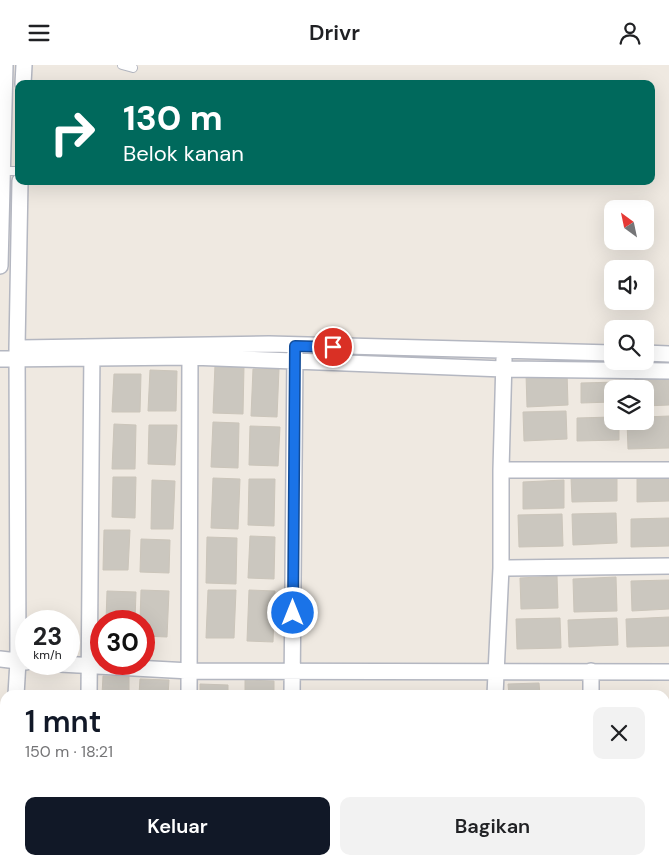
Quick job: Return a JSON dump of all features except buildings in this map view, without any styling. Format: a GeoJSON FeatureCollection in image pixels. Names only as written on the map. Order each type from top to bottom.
{"type":"FeatureCollection","features":[{"type":"Feature","properties":{"kind":"street"},"geometry":{"type":"LineString","coordinates":[[0,264],[5,65]]}},
{"type":"Feature","properties":{"kind":"street"},"geometry":{"type":"LineString","coordinates":[[23,80],[24,65]]}},
{"type":"Feature","properties":{"kind":"street"},"geometry":{"type":"LineString","coordinates":[[20,185],[17,353],[21,610]]}},
{"type":"Feature","properties":{"kind":"street"},"geometry":{"type":"LineString","coordinates":[[0,349],[17,353],[190,351],[295,354],[504,369],[669,371]]}},
{"type":"Feature","properties":{"kind":"street"},"geometry":{"type":"LineString","coordinates":[[495,690],[501,568],[504,350]]}},
{"type":"Feature","properties":{"kind":"street"},"geometry":{"type":"LineString","coordinates":[[295,354],[504,350],[604,353]]}},
{"type":"Feature","properties":{"kind":"street"},"geometry":{"type":"LineString","coordinates":[[189,690],[190,351]]}},
{"type":"Feature","properties":{"kind":"street"},"geometry":{"type":"LineString","coordinates":[[90,610],[92,352]]}},
{"type":"Feature","properties":{"kind":"street"},"geometry":{"type":"LineString","coordinates":[[0,359],[17,353]]}},
{"type":"Feature","properties":{"kind":"street"},"geometry":{"type":"LineString","coordinates":[[654,353],[669,354]]}},
{"type":"Feature","properties":{"kind":"street"},"geometry":{"type":"LineString","coordinates":[[292,690],[295,354]]}},
{"type":"Feature","properties":{"kind":"street"},"geometry":{"type":"LineString","coordinates":[[501,470],[669,470]]}},
{"type":"Feature","properties":{"kind":"street"},"geometry":{"type":"LineString","coordinates":[[501,568],[669,566]]}},
{"type":"Feature","properties":{"kind":"street"},"geometry":{"type":"LineString","coordinates":[[0,659],[15,660]]}},
{"type":"Feature","properties":{"kind":"street"},"geometry":{"type":"LineString","coordinates":[[80,665],[90,665]]}},
{"type":"Feature","properties":{"kind":"street"},"geometry":{"type":"LineString","coordinates":[[155,669],[190,671],[669,672]]}},
{"type":"Feature","properties":{"kind":"street"},"geometry":{"type":"LineString","coordinates":[[591,671],[591,690]]}},
{"type":"Feature","properties":{"kind":"street"},"geometry":{"type":"LineString","coordinates":[[17,690],[20,675]]}},
{"type":"Feature","properties":{"kind":"street"},"geometry":{"type":"LineString","coordinates":[[90,675],[90,690]]}},
{"type":"Feature","properties":{"kind":"lane"},"geometry":{"type":"LineString","coordinates":[[122,65],[133,68]]}},
{"type":"Feature","properties":{"kind":"lane"},"geometry":{"type":"LineString","coordinates":[[2,171],[15,171]]}},
{"type":"Feature","properties":{"kind":"route"},"geometry":{"type":"LineString","coordinates":[[293,613],[295,346],[333,347]]}}]}
